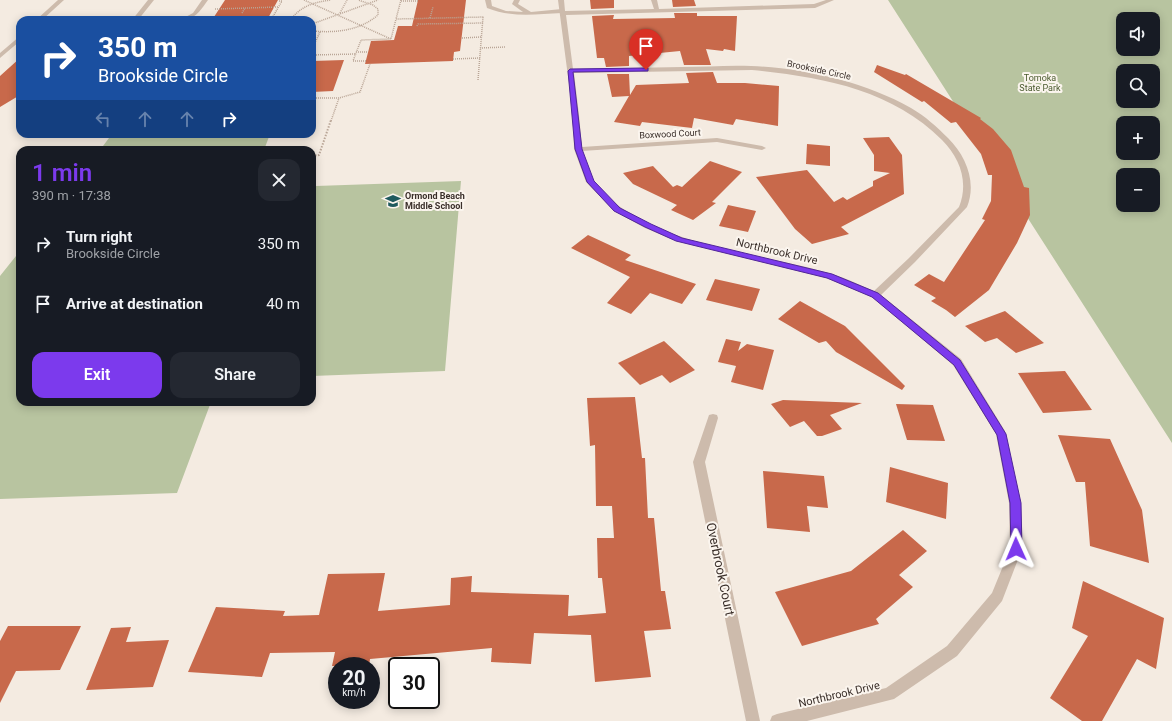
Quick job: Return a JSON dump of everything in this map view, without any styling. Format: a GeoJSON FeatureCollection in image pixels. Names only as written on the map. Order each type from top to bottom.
{"type":"FeatureCollection","features":[{"type":"Feature","properties":{"kind":"street"},"geometry":{"type":"LineString","coordinates":[[43,16],[61,0]]}},
{"type":"Feature","properties":{"kind":"street"},"geometry":{"type":"LineString","coordinates":[[138,16],[151,0]]}},
{"type":"Feature","properties":{"kind":"street"},"geometry":{"type":"LineString","coordinates":[[190,16],[194,14],[205,0]]}},
{"type":"Feature","properties":{"kind":"street"},"geometry":{"type":"LineString","coordinates":[[488,0],[489,7],[499,12],[657,11],[815,6],[831,0]]}},
{"type":"Feature","properties":{"kind":"street"},"geometry":{"type":"LineString","coordinates":[[517,0],[515,4],[528,12]]}},
{"type":"Feature","properties":{"kind":"street","name":"Northbrook Drive"},"geometry":{"type":"LineString","coordinates":[[561,0],[578,149],[590,182],[617,209],[648,226],[679,239],[830,276],[875,295],[957,362],[1001,434],[1015,503],[1016,549],[997,597],[952,651],[890,694],[777,721]]}},
{"type":"Feature","properties":{"kind":"street"},"geometry":{"type":"LineString","coordinates":[[654,0],[657,11]]}},
{"type":"Feature","properties":{"kind":"street"},"geometry":{"type":"LineString","coordinates":[[0,56],[16,42]]}},
{"type":"Feature","properties":{"kind":"street","name":"Brookside Circle"},"geometry":{"type":"LineString","coordinates":[[570,71],[752,68],[778,70],[835,80],[872,92],[899,104],[924,119],[942,135],[958,153],[965,167],[967,188],[964,205],[906,268],[875,295]]}},
{"type":"Feature","properties":{"kind":"street","name":"Boxwood Court"},"geometry":{"type":"LineString","coordinates":[[578,149],[717,140],[762,148]]}},
{"type":"Feature","properties":{"kind":"street","name":"Overbrook Court"},"geometry":{"type":"LineString","coordinates":[[713,418],[699,462],[754,721]]}},
{"type":"Feature","properties":{"kind":"path"},"geometry":{"type":"LineString","coordinates":[[304,0],[390,39]]}},
{"type":"Feature","properties":{"kind":"path"},"geometry":{"type":"LineString","coordinates":[[294,16],[297,12],[312,4],[331,0]]}},
{"type":"Feature","properties":{"kind":"path"},"geometry":{"type":"LineString","coordinates":[[340,14],[347,0]]}},
{"type":"Feature","properties":{"kind":"path"},"geometry":{"type":"LineString","coordinates":[[316,32],[342,31],[373,21],[378,15],[378,9],[369,3],[358,0]]}},
{"type":"Feature","properties":{"kind":"path"},"geometry":{"type":"LineString","coordinates":[[316,23],[378,0]]}},
{"type":"Feature","properties":{"kind":"path"},"geometry":{"type":"LineString","coordinates":[[390,39],[401,0],[418,0]]}},
{"type":"Feature","properties":{"kind":"path"},"geometry":{"type":"LineString","coordinates":[[273,16],[282,1],[279,1]]}},
{"type":"Feature","properties":{"kind":"path"},"geometry":{"type":"LineString","coordinates":[[208,9],[278,7]]}},
{"type":"Feature","properties":{"kind":"path"},"geometry":{"type":"LineString","coordinates":[[430,18],[433,7]]}},
{"type":"Feature","properties":{"kind":"path"},"geometry":{"type":"LineString","coordinates":[[242,13],[245,8]]}},
{"type":"Feature","properties":{"kind":"path"},"geometry":{"type":"LineString","coordinates":[[396,19],[483,17],[490,14]]}},
{"type":"Feature","properties":{"kind":"path"},"geometry":{"type":"LineString","coordinates":[[478,80],[483,17]]}},
{"type":"Feature","properties":{"kind":"path"},"geometry":{"type":"LineString","coordinates":[[418,26],[418,24],[483,23]]}},
{"type":"Feature","properties":{"kind":"path"},"geometry":{"type":"LineString","coordinates":[[316,40],[320,32]]}},
{"type":"Feature","properties":{"kind":"path"},"geometry":{"type":"LineString","coordinates":[[462,38],[482,37]]}},
{"type":"Feature","properties":{"kind":"path"},"geometry":{"type":"LineString","coordinates":[[366,61],[353,61],[361,40],[390,39]]}},
{"type":"Feature","properties":{"kind":"path"},"geometry":{"type":"LineString","coordinates":[[480,48],[506,47]]}},
{"type":"Feature","properties":{"kind":"path"},"geometry":{"type":"LineString","coordinates":[[316,55],[368,52]]}},
{"type":"Feature","properties":{"kind":"path"},"geometry":{"type":"LineString","coordinates":[[453,59],[480,58]]}},
{"type":"Feature","properties":{"kind":"path"},"geometry":{"type":"LineString","coordinates":[[316,98],[339,98],[360,92],[370,64]]}},
{"type":"Feature","properties":{"kind":"path"},"geometry":{"type":"LineString","coordinates":[[316,156],[320,156],[339,98]]}},
{"type":"Feature","properties":{"kind":"green space","name":"Tomoka State Park"},"geometry":{"type":"Polygon","coordinates":[[[888,0],[1172,0],[1172,443],[888,0]]]}},
{"type":"Feature","properties":{"kind":"green space"},"geometry":{"type":"Polygon","coordinates":[[[109,138],[268,138],[266,146],[103,146],[109,138]]]}},
{"type":"Feature","properties":{"kind":"green space"},"geometry":{"type":"Polygon","coordinates":[[[461,181],[445,371],[316,376],[316,186],[461,181]]]}},
{"type":"Feature","properties":{"kind":"green space"},"geometry":{"type":"Polygon","coordinates":[[[16,256],[16,406],[210,406],[177,493],[0,499],[0,276],[16,256]]]}},
{"type":"Feature","properties":{"kind":"building"},"geometry":{"type":"Polygon","coordinates":[[[225,0],[278,0],[269,16],[215,16],[225,0]]]}},
{"type":"Feature","properties":{"kind":"building"},"geometry":{"type":"Polygon","coordinates":[[[418,0],[466,0],[460,51],[454,52],[453,61],[365,64],[371,41],[394,40],[398,26],[412,26],[418,0]]]}},
{"type":"Feature","properties":{"kind":"building"},"geometry":{"type":"Polygon","coordinates":[[[590,0],[614,0],[614,8],[591,9],[590,0]]]}},
{"type":"Feature","properties":{"kind":"building"},"geometry":{"type":"Polygon","coordinates":[[[672,0],[694,0],[696,6],[673,7],[672,0]]]}},
{"type":"Feature","properties":{"kind":"building"},"geometry":{"type":"Polygon","coordinates":[[[674,13],[697,13],[697,16],[737,16],[735,51],[724,49],[723,51],[706,49],[711,65],[684,65],[680,51],[629,56],[629,66],[606,67],[604,58],[597,58],[592,16],[614,15],[613,19],[675,18],[674,13]]]}},
{"type":"Feature","properties":{"kind":"building"},"geometry":{"type":"Polygon","coordinates":[[[344,60],[333,91],[316,92],[316,61],[344,60]]]}},
{"type":"Feature","properties":{"kind":"building"},"geometry":{"type":"Polygon","coordinates":[[[16,62],[16,97],[0,107],[0,76],[16,62]]]}},
{"type":"Feature","properties":{"kind":"building"},"geometry":{"type":"Polygon","coordinates":[[[877,65],[905,75],[906,74],[981,118],[980,119],[993,129],[1011,150],[1024,187],[1029,188],[1030,215],[1017,243],[989,290],[955,317],[931,301],[936,298],[914,285],[929,274],[944,282],[985,220],[982,219],[991,201],[992,175],[988,175],[981,154],[956,122],[951,123],[924,101],[922,102],[874,72],[877,65]]]}},
{"type":"Feature","properties":{"kind":"building"},"geometry":{"type":"Polygon","coordinates":[[[713,72],[717,83],[745,83],[779,86],[778,126],[736,119],[733,125],[694,118],[692,128],[642,122],[640,126],[614,122],[629,96],[612,97],[607,74],[629,74],[630,95],[636,85],[689,83],[686,73],[713,72]]]}},
{"type":"Feature","properties":{"kind":"building"},"geometry":{"type":"Polygon","coordinates":[[[889,137],[902,155],[904,194],[841,227],[849,234],[812,244],[795,229],[756,177],[807,170],[834,202],[843,197],[847,200],[873,186],[873,181],[890,173],[874,171],[874,155],[863,138],[889,137]]]}},
{"type":"Feature","properties":{"kind":"building"},"geometry":{"type":"Polygon","coordinates":[[[807,144],[830,146],[830,166],[806,164],[807,144]]]}},
{"type":"Feature","properties":{"kind":"building"},"geometry":{"type":"Polygon","coordinates":[[[710,161],[742,172],[712,202],[716,203],[693,220],[671,210],[677,205],[633,184],[623,173],[653,166],[673,187],[677,185],[682,187],[710,161]]]}},
{"type":"Feature","properties":{"kind":"building"},"geometry":{"type":"Polygon","coordinates":[[[728,205],[756,211],[748,232],[719,226],[728,205]]]}},
{"type":"Feature","properties":{"kind":"building"},"geometry":{"type":"Polygon","coordinates":[[[588,235],[631,255],[625,260],[696,284],[682,304],[650,293],[631,314],[607,303],[630,277],[571,248],[588,235]]]}},
{"type":"Feature","properties":{"kind":"building"},"geometry":{"type":"Polygon","coordinates":[[[715,279],[760,289],[752,311],[706,300],[715,279]]]}},
{"type":"Feature","properties":{"kind":"building"},"geometry":{"type":"Polygon","coordinates":[[[800,301],[845,326],[905,386],[902,390],[836,352],[826,341],[819,343],[778,319],[800,301]]]}},
{"type":"Feature","properties":{"kind":"building"},"geometry":{"type":"Polygon","coordinates":[[[1005,311],[1044,343],[1016,353],[997,338],[985,342],[965,326],[1005,311]]]}},
{"type":"Feature","properties":{"kind":"building"},"geometry":{"type":"Polygon","coordinates":[[[726,339],[741,342],[738,351],[747,344],[774,350],[763,390],[731,382],[736,366],[718,362],[726,339]]]}},
{"type":"Feature","properties":{"kind":"building"},"geometry":{"type":"Polygon","coordinates":[[[664,341],[695,370],[670,383],[662,375],[640,385],[618,363],[664,341]]]}},
{"type":"Feature","properties":{"kind":"building"},"geometry":{"type":"Polygon","coordinates":[[[1065,371],[1092,410],[1043,413],[1018,373],[1065,371]]]}},
{"type":"Feature","properties":{"kind":"building"},"geometry":{"type":"Polygon","coordinates":[[[635,397],[642,458],[645,458],[648,518],[654,518],[661,591],[665,591],[671,629],[644,631],[651,677],[595,682],[591,635],[534,633],[531,664],[491,662],[492,648],[380,658],[334,657],[335,652],[270,653],[262,677],[188,672],[216,607],[285,611],[283,616],[319,615],[328,574],[385,573],[378,611],[450,605],[451,578],[472,576],[471,592],[569,595],[568,616],[606,613],[602,578],[598,578],[597,538],[614,538],[612,506],[596,506],[595,445],[590,446],[587,398],[635,397]]]}},
{"type":"Feature","properties":{"kind":"building"},"geometry":{"type":"Polygon","coordinates":[[[783,400],[862,403],[830,415],[842,429],[822,436],[817,436],[804,421],[790,427],[771,404],[783,400]]]}},
{"type":"Feature","properties":{"kind":"building"},"geometry":{"type":"Polygon","coordinates":[[[896,404],[933,405],[945,441],[907,440],[896,404]]]}},
{"type":"Feature","properties":{"kind":"building"},"geometry":{"type":"Polygon","coordinates":[[[1058,435],[1110,439],[1142,510],[1149,563],[1090,546],[1085,482],[1076,482],[1058,435]]]}},
{"type":"Feature","properties":{"kind":"building"},"geometry":{"type":"Polygon","coordinates":[[[890,467],[948,483],[946,519],[886,502],[890,467]]]}},
{"type":"Feature","properties":{"kind":"building"},"geometry":{"type":"Polygon","coordinates":[[[763,471],[824,476],[828,508],[807,506],[810,532],[767,528],[763,471]]]}},
{"type":"Feature","properties":{"kind":"building"},"geometry":{"type":"Polygon","coordinates":[[[903,530],[927,551],[899,575],[913,587],[876,619],[879,624],[802,646],[775,592],[851,571],[903,530]]]}},
{"type":"Feature","properties":{"kind":"building"},"geometry":{"type":"Polygon","coordinates":[[[1083,581],[1164,618],[1156,669],[1137,659],[1102,721],[1082,721],[1050,698],[1088,636],[1072,628],[1083,581]]]}},
{"type":"Feature","properties":{"kind":"building"},"geometry":{"type":"Polygon","coordinates":[[[8,626],[81,626],[60,670],[16,671],[0,703],[0,641],[8,626]]]}},
{"type":"Feature","properties":{"kind":"building"},"geometry":{"type":"Polygon","coordinates":[[[131,627],[126,642],[169,640],[153,687],[86,690],[111,628],[131,627]]]}},
{"type":"Feature","properties":{"kind":"place","name":"Ormond Beach Middle School"},"geometry":{"type":"Point","coordinates":[393,201]}},
{"type":"Feature","properties":{"kind":"route"},"geometry":{"type":"LineString","coordinates":[[646,70],[570,71],[576,115],[578,149],[590,182],[617,209],[648,226],[679,239],[830,276],[875,295],[957,362],[1001,434],[1015,503],[1016,549]]}}]}
